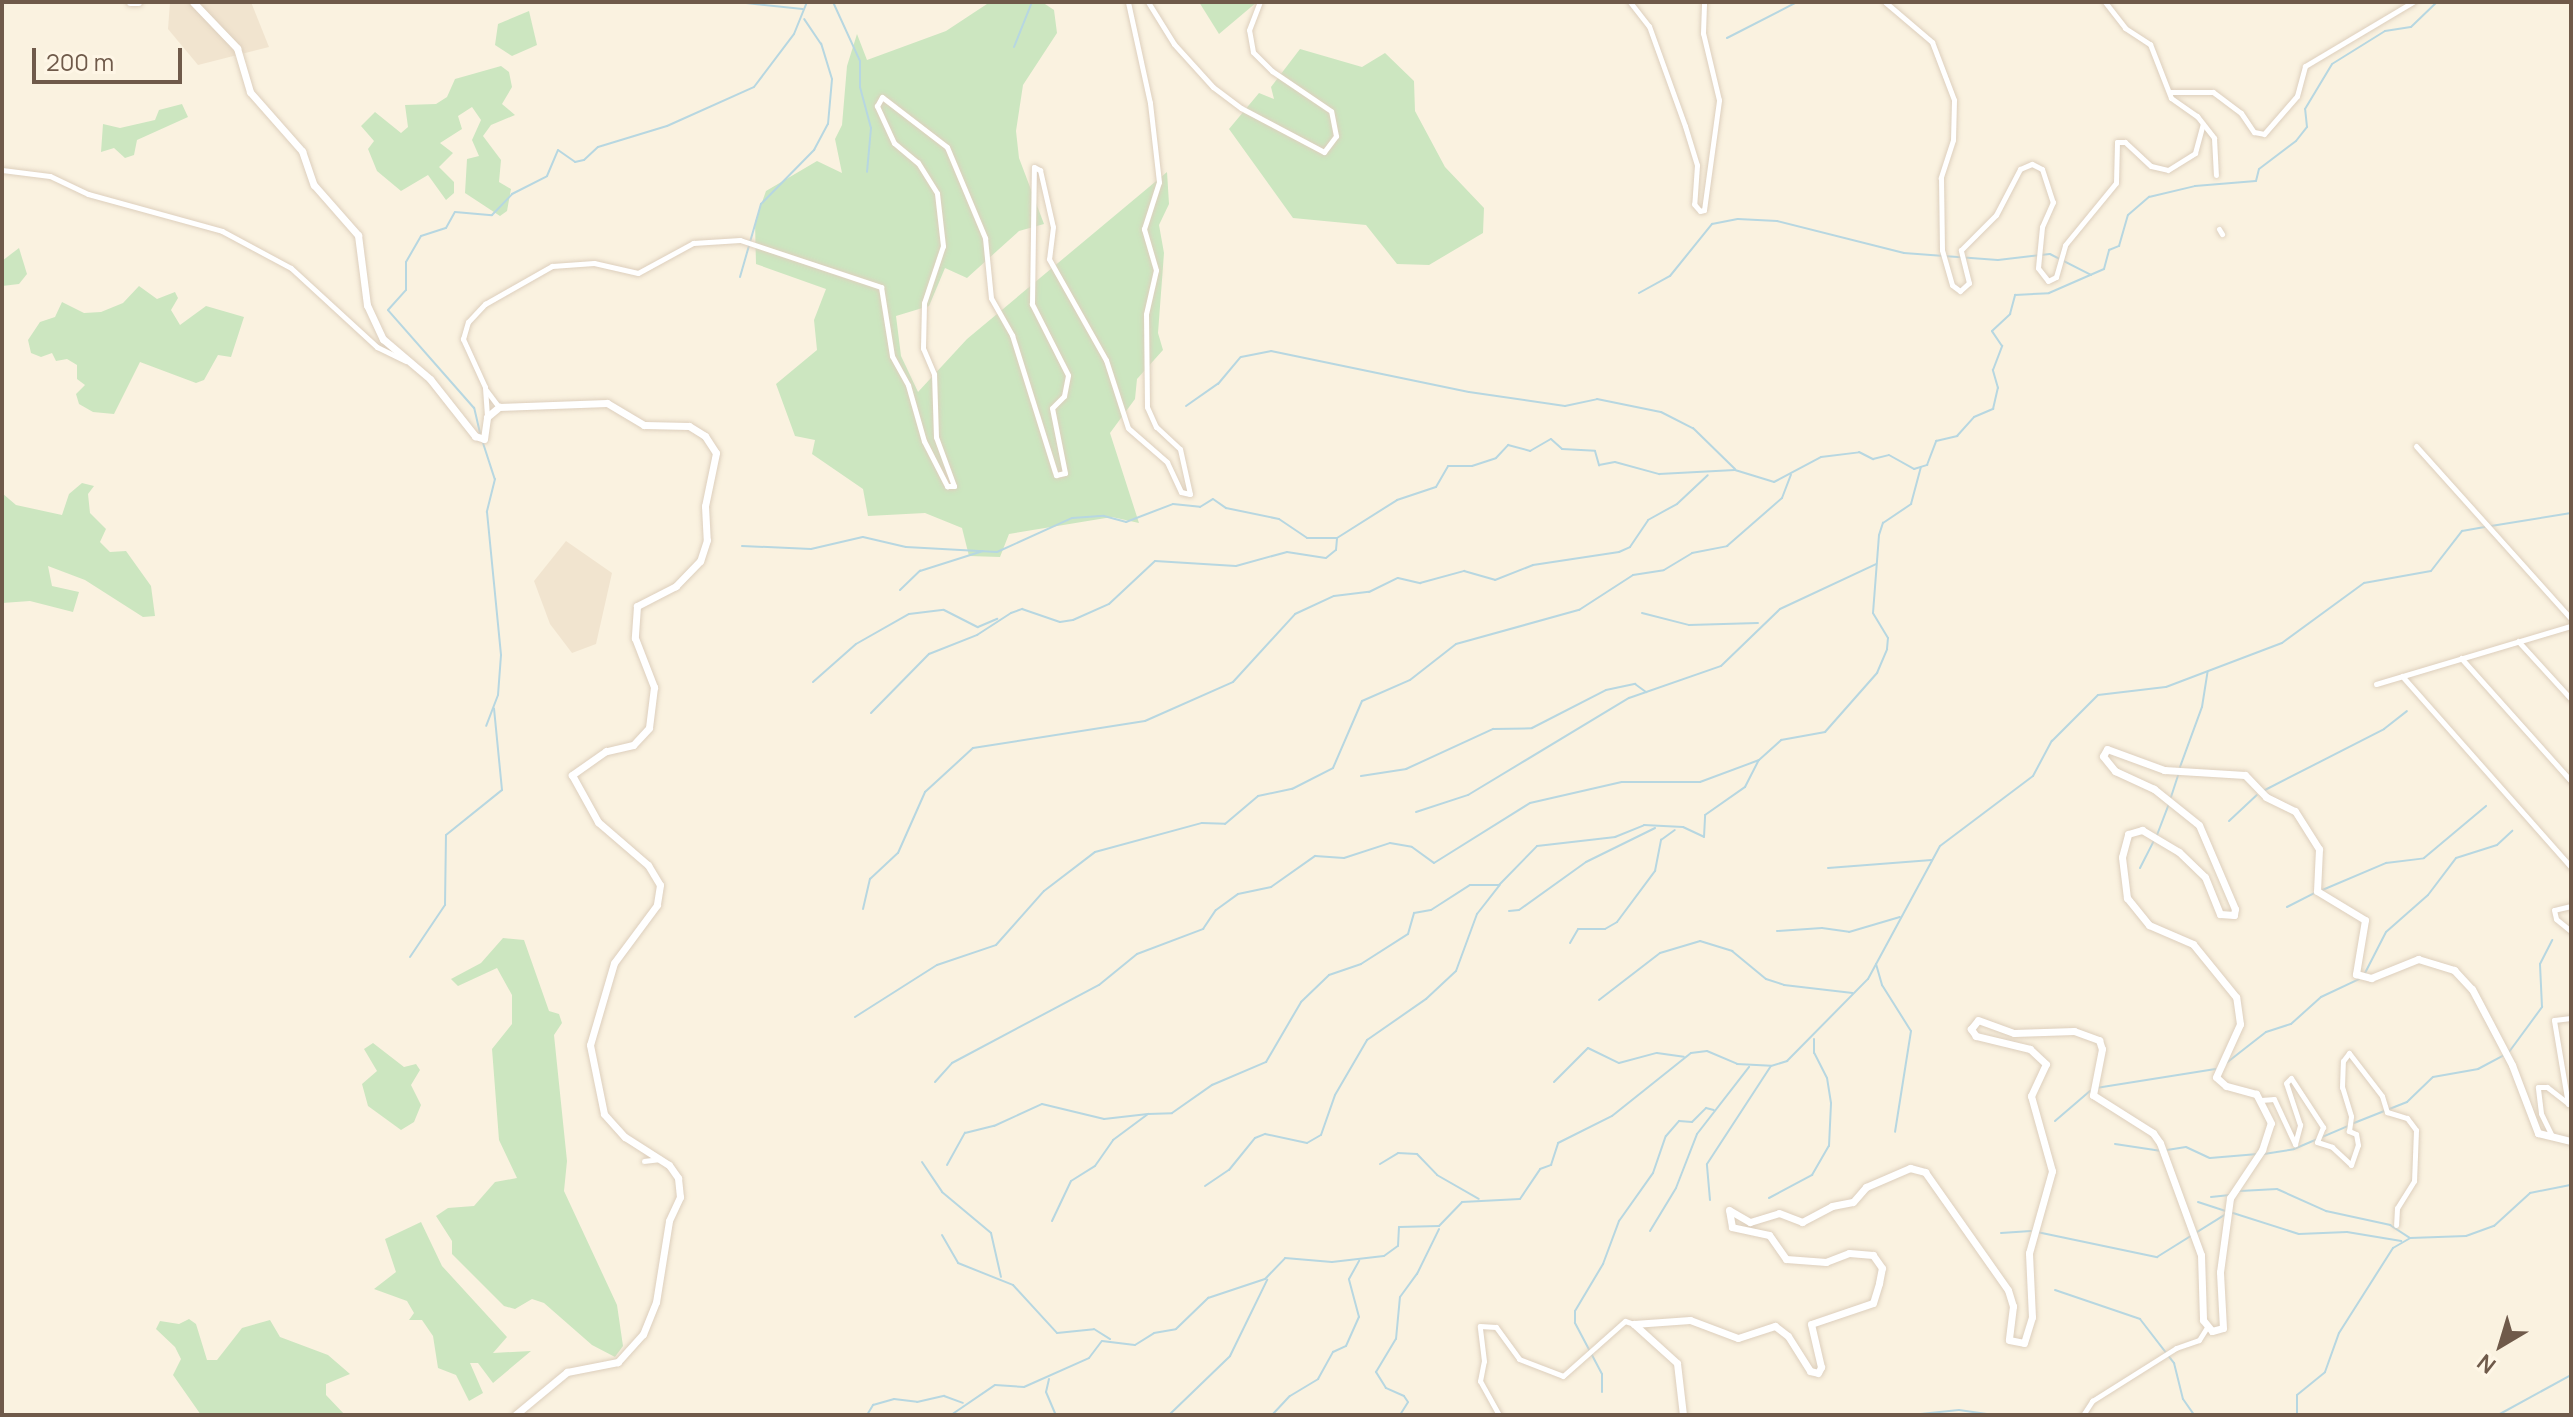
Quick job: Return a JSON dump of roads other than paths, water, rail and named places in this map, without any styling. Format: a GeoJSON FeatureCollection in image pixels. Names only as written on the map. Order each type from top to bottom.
{"type":"FeatureCollection","features":[{"type":"Feature","properties":{"kind":"street"},"geometry":{"type":"LineString","coordinates":[[130,2],[138,2]]}},
{"type":"Feature","properties":{"kind":"street"},"geometry":{"type":"LineString","coordinates":[[193,2],[242,56],[242,79],[250,92],[302,151],[314,185],[358,235],[369,312],[383,339],[430,379],[478,439],[486,436],[486,390]]}},
{"type":"Feature","properties":{"kind":"street"},"geometry":{"type":"LineString","coordinates":[[499,407],[486,390],[463,339],[468,322],[485,304],[552,266],[594,263],[638,273],[693,243],[740,240],[881,287],[892,356],[908,385],[924,441],[947,486],[954,486],[936,437],[934,374],[922,338],[924,303],[943,246],[937,193],[918,163],[894,143],[877,106],[882,97],[947,147],[955,164],[990,254],[991,298],[1012,335],[1056,475],[1065,473],[1052,408],[1064,396],[1068,375],[1032,304],[1034,167],[1040,170],[1053,227],[1049,259],[1106,360],[1128,428],[1167,462],[1181,492],[1190,494],[1180,449],[1156,427],[1147,407],[1146,314],[1156,270],[1144,229],[1159,182],[1150,103],[1128,2]]}},
{"type":"Feature","properties":{"kind":"street"},"geometry":{"type":"LineString","coordinates":[[1148,2],[1174,44],[1213,87],[1241,108],[1324,152],[1336,136],[1331,111],[1272,71],[1253,52],[1249,30],[1260,2]]}},
{"type":"Feature","properties":{"kind":"street"},"geometry":{"type":"LineString","coordinates":[[1630,2],[1649,26],[1685,126],[1697,165],[1694,204],[1700,211],[1704,210],[1719,100],[1703,33],[1704,2]]}},
{"type":"Feature","properties":{"kind":"street"},"geometry":{"type":"LineString","coordinates":[[1885,2],[1932,42],[1954,100],[1953,140],[1941,178],[1942,250],[1952,285],[1960,291],[1969,283],[1961,250],[1996,215],[2020,169],[2032,164],[2042,169],[2053,202],[2042,227],[2038,268],[2048,281],[2056,277],[2065,245],[2116,183],[2117,142],[2125,142],[2159,169],[2176,168],[2199,145],[2203,124]]}},
{"type":"Feature","properties":{"kind":"street"},"geometry":{"type":"LineString","coordinates":[[2105,2],[2125,28],[2150,44],[2171,98],[2203,124],[2217,146],[2216,175]]}},
{"type":"Feature","properties":{"kind":"street"},"geometry":{"type":"LineString","coordinates":[[2170,92],[2213,92],[2241,113],[2254,132],[2264,134],[2297,96],[2305,66],[2413,2]]}},
{"type":"Feature","properties":{"kind":"street"},"geometry":{"type":"LineString","coordinates":[[2,170],[50,176],[88,194],[222,231],[291,268],[377,347],[406,361]]}},
{"type":"Feature","properties":{"kind":"street"},"geometry":{"type":"LineString","coordinates":[[487,417],[499,407],[607,403],[644,425],[689,426],[711,442],[716,453],[705,506],[707,540],[700,561],[676,586],[637,606],[635,638],[654,687],[649,728],[633,745],[606,751],[572,775],[598,822],[648,865],[660,885],[657,905],[609,974],[590,1045],[604,1114],[625,1137],[661,1159],[678,1178],[680,1197],[669,1221],[656,1302],[643,1334],[618,1362],[567,1372],[515,1415]]}},
{"type":"Feature","properties":{"kind":"street"},"geometry":{"type":"LineString","coordinates":[[2416,446],[2571,619]]}},
{"type":"Feature","properties":{"kind":"street"},"geometry":{"type":"LineString","coordinates":[[2376,684],[2571,626]]}},
{"type":"Feature","properties":{"kind":"street"},"geometry":{"type":"LineString","coordinates":[[2518,641],[2571,699]]}},
{"type":"Feature","properties":{"kind":"street"},"geometry":{"type":"LineString","coordinates":[[2461,658],[2571,781]]}},
{"type":"Feature","properties":{"kind":"street"},"geometry":{"type":"LineString","coordinates":[[2402,676],[2571,867]]}},
{"type":"Feature","properties":{"kind":"street"},"geometry":{"type":"LineString","coordinates":[[2396,1225],[2397,1208],[2414,1181],[2416,1130],[2407,1118],[2387,1112],[2382,1096],[2349,1053],[2343,1061],[2342,1087],[2351,1116],[2349,1131],[2356,1134],[2358,1145],[2351,1165],[2332,1147],[2317,1142],[2323,1127],[2291,1078],[2286,1083],[2300,1125],[2295,1144],[2274,1099],[2261,1100],[2216,1077],[2240,1024],[2236,997],[2193,944],[2139,917],[2123,881],[2126,840],[2131,830],[2142,830],[2199,868],[2214,908],[2234,915],[2214,855],[2189,813],[2115,771],[2103,756],[2107,749],[2164,770],[2245,775],[2266,797],[2295,811],[2319,849],[2317,891],[2365,920],[2356,974],[2371,978],[2418,959],[2454,970],[2472,989],[2512,1065],[2538,1133],[2571,1141]]}},
{"type":"Feature","properties":{"kind":"street"},"geometry":{"type":"LineString","coordinates":[[2571,906],[2554,910],[2571,931]]}},
{"type":"Feature","properties":{"kind":"street"},"geometry":{"type":"LineString","coordinates":[[2570,1105],[2554,1020],[2571,1018]]}},
{"type":"Feature","properties":{"kind":"street"},"geometry":{"type":"LineString","coordinates":[[1499,1415],[1480,1381],[1484,1361],[1480,1326],[1496,1327],[1519,1359],[1563,1376],[1625,1321],[1634,1324],[1690,1320],[1738,1338],[1775,1326],[1793,1343],[1810,1371],[1818,1373],[1821,1367],[1811,1324],[1873,1303],[1882,1268],[1879,1260],[1864,1251],[1826,1262],[1786,1259],[1772,1237],[1737,1231],[1727,1213],[1732,1209],[1750,1222],[1779,1213],[1802,1222],[1832,1206],[1853,1202],[1866,1187],[1916,1166],[1931,1180],[2008,1290],[2013,1306],[2009,1340],[2024,1343],[2032,1317],[2029,1253],[2052,1171],[2031,1096],[2046,1064],[2042,1055],[2030,1049],[1976,1036],[1971,1029],[1978,1020],[2014,1033],[2074,1031],[2099,1040],[2102,1049],[2093,1095],[2153,1133],[2160,1143],[2201,1255],[2207,1327],[2199,1340],[2176,1348],[2092,1401],[2083,1415]]}},
{"type":"Feature","properties":{"kind":"street"},"geometry":{"type":"LineString","coordinates":[[2552,1136],[2541,1113],[2538,1087],[2547,1087],[2570,1105]]}},
{"type":"Feature","properties":{"kind":"street"},"geometry":{"type":"LineString","coordinates":[[2207,1327],[2217,1332],[2224,1322],[2220,1272],[2230,1198],[2270,1133],[2261,1100]]}},
{"type":"Feature","properties":{"kind":"street"},"geometry":{"type":"LineString","coordinates":[[644,1161],[661,1159]]}},
{"type":"Feature","properties":{"kind":"street"},"geometry":{"type":"LineString","coordinates":[[1634,1324],[1677,1363],[1683,1415]]}},
{"type":"Feature","properties":{"kind":"waterway"},"geometry":{"type":"LineString","coordinates":[[737,2],[803,9]]}},
{"type":"Feature","properties":{"kind":"waterway"},"geometry":{"type":"LineString","coordinates":[[480,433],[474,408],[388,310],[406,290],[406,262],[421,236],[446,228],[455,212],[492,215],[512,194],[547,176],[558,150],[575,162],[584,160],[598,147],[667,126],[754,87],[794,34],[807,2]]}},
{"type":"Feature","properties":{"kind":"waterway"},"geometry":{"type":"LineString","coordinates":[[833,2],[860,61],[860,87],[871,128],[867,172]]}},
{"type":"Feature","properties":{"kind":"waterway"},"geometry":{"type":"LineString","coordinates":[[1014,47],[1032,2]]}},
{"type":"Feature","properties":{"kind":"waterway"},"geometry":{"type":"LineString","coordinates":[[1727,38],[1797,2]]}},
{"type":"Feature","properties":{"kind":"waterway"},"geometry":{"type":"LineString","coordinates":[[742,546],[811,549],[863,537],[906,547],[997,552],[1072,518],[1104,516],[1126,522],[1173,504],[1200,507],[1213,499],[1226,508],[1279,519],[1307,538],[1337,538],[1397,500],[1436,487],[1448,466],[1472,466],[1496,458],[1508,445],[1530,451],[1551,439],[1562,449],[1595,451],[1599,465],[1615,462],[1659,474],[1735,470],[1774,482],[1821,457],[1859,452],[1873,459],[1889,455],[1914,469],[1927,465],[1936,441],[1957,436],[1974,417],[1993,409],[1998,388],[1993,370],[2002,346],[1992,331],[2010,314],[2015,295],[2049,293],[2104,269],[2109,250],[2119,246],[2128,215],[2149,197],[2195,186],[2256,181],[2259,169],[2296,141],[2307,127],[2305,109],[2332,64],[2385,31],[2411,27],[2437,2]]}},
{"type":"Feature","properties":{"kind":"waterway"},"geometry":{"type":"LineString","coordinates":[[740,277],[761,204],[814,150],[828,124],[832,79],[821,44],[804,19]]}},
{"type":"Feature","properties":{"kind":"waterway"},"geometry":{"type":"LineString","coordinates":[[1639,293],[1670,276],[1712,224],[1738,219],[1777,221],[1904,253],[1998,260],[2050,254],[2091,275]]}},
{"type":"Feature","properties":{"kind":"waterway"},"geometry":{"type":"LineString","coordinates":[[1186,406],[1218,384],[1241,357],[1271,351],[1469,392],[1565,406],[1597,399],[1661,412],[1693,428],[1735,469]]}},
{"type":"Feature","properties":{"kind":"waterway"},"geometry":{"type":"LineString","coordinates":[[483,443],[495,479],[487,512],[501,655],[498,695],[486,726]]}},
{"type":"Feature","properties":{"kind":"waterway"},"geometry":{"type":"LineString","coordinates":[[1052,1221],[1071,1181],[1095,1166],[1113,1140],[1148,1114],[1172,1113],[1212,1085],[1266,1062],[1301,1002],[1329,975],[1361,964],[1408,934],[1414,913],[1431,910],[1470,885],[1499,885],[1537,846],[1615,837],[1644,825],[1683,827],[1704,837],[1705,815],[1745,787],[1759,760],[1781,740],[1825,732],[1877,673],[1888,638],[1873,613],[1879,535],[1883,523],[1911,504],[1921,467]]}},
{"type":"Feature","properties":{"kind":"waterway"},"geometry":{"type":"LineString","coordinates":[[863,909],[870,879],[898,853],[925,792],[973,748],[1145,721],[1233,682],[1295,614],[1334,596],[1369,592],[1398,578],[1420,583],[1464,571],[1495,580],[1533,565],[1619,552],[1630,547],[1648,520],[1677,504],[1708,475]]}},
{"type":"Feature","properties":{"kind":"waterway"},"geometry":{"type":"LineString","coordinates":[[855,1017],[937,965],[996,945],[1044,891],[1095,852],[1202,823],[1225,824],[1258,796],[1292,789],[1333,768],[1362,701],[1410,680],[1456,644],[1579,610],[1633,575],[1664,570],[1692,553],[1727,546],[1782,498],[1791,475]]}},
{"type":"Feature","properties":{"kind":"waterway"},"geometry":{"type":"LineString","coordinates":[[2491,526],[2571,513]]}},
{"type":"Feature","properties":{"kind":"waterway"},"geometry":{"type":"LineString","coordinates":[[951,1415],[995,1385],[1024,1387],[1089,1358],[1102,1341],[1135,1345],[1154,1333],[1176,1329],[1208,1298],[1265,1279],[1285,1258],[1332,1262],[1384,1256],[1398,1246],[1399,1227],[1439,1226],[1462,1202],[1520,1199],[1540,1169],[1551,1165],[1558,1143],[1612,1116],[1691,1053],[1707,1051],[1737,1064],[1771,1066],[1787,1061],[1868,979],[1940,846],[2033,776],[2052,741],[2098,695],[2166,687],[2282,643],[2364,583],[2431,571],[2462,531],[2485,527]]}},
{"type":"Feature","properties":{"kind":"waterway"},"geometry":{"type":"LineString","coordinates":[[871,713],[929,654],[977,635],[1011,613],[1022,609],[1060,622],[1073,620],[1109,604],[1155,561],[1236,566],[1287,552],[1326,558],[1336,550],[1337,538]]}},
{"type":"Feature","properties":{"kind":"waterway"},"geometry":{"type":"LineString","coordinates":[[900,590],[920,571],[983,551]]}},
{"type":"Feature","properties":{"kind":"waterway"},"geometry":{"type":"LineString","coordinates":[[1416,812],[1468,795],[1629,698],[1721,666],[1780,609],[1876,564]]}},
{"type":"Feature","properties":{"kind":"waterway"},"geometry":{"type":"LineString","coordinates":[[813,682],[856,644],[909,614],[944,610],[978,627],[997,619]]}},
{"type":"Feature","properties":{"kind":"waterway"},"geometry":{"type":"LineString","coordinates":[[1642,613],[1689,625],[1758,623]]}},
{"type":"Feature","properties":{"kind":"waterway"},"geometry":{"type":"LineString","coordinates":[[2180,767],[2202,707],[2208,671]]}},
{"type":"Feature","properties":{"kind":"waterway"},"geometry":{"type":"LineString","coordinates":[[1361,776],[1406,769],[1493,729],[1532,728],[1606,690],[1635,684],[1646,692]]}},
{"type":"Feature","properties":{"kind":"waterway"},"geometry":{"type":"LineString","coordinates":[[410,957],[445,905],[446,835],[502,790],[494,708]]}},
{"type":"Feature","properties":{"kind":"waterway"},"geometry":{"type":"LineString","coordinates":[[2263,791],[2384,729],[2407,711]]}},
{"type":"Feature","properties":{"kind":"waterway"},"geometry":{"type":"LineString","coordinates":[[935,1082],[952,1063],[1099,985],[1137,954],[1203,929],[1216,910],[1238,894],[1271,887],[1315,856],[1344,858],[1390,843],[1412,847],[1434,863],[1530,803],[1622,782],[1700,782],[1759,760]]}},
{"type":"Feature","properties":{"kind":"waterway"},"geometry":{"type":"LineString","coordinates":[[2171,797],[2179,773]]}},
{"type":"Feature","properties":{"kind":"waterway"},"geometry":{"type":"LineString","coordinates":[[2229,821],[2257,795]]}},
{"type":"Feature","properties":{"kind":"waterway"},"geometry":{"type":"LineString","coordinates":[[2157,835],[2169,804]]}},
{"type":"Feature","properties":{"kind":"waterway"},"geometry":{"type":"LineString","coordinates":[[2320,891],[2386,863],[2424,858],[2486,806]]}},
{"type":"Feature","properties":{"kind":"waterway"},"geometry":{"type":"LineString","coordinates":[[1509,911],[1519,910],[1586,862],[1655,828]]}},
{"type":"Feature","properties":{"kind":"waterway"},"geometry":{"type":"LineString","coordinates":[[1570,943],[1578,929],[1605,929],[1617,922],[1655,871],[1661,840],[1675,830]]}},
{"type":"Feature","properties":{"kind":"waterway"},"geometry":{"type":"LineString","coordinates":[[2364,975],[2386,932],[2428,895],[2456,858],[2497,845],[2512,831]]}},
{"type":"Feature","properties":{"kind":"waterway"},"geometry":{"type":"LineString","coordinates":[[2140,868],[2154,840]]}},
{"type":"Feature","properties":{"kind":"waterway"},"geometry":{"type":"LineString","coordinates":[[1828,868],[1932,860]]}},
{"type":"Feature","properties":{"kind":"waterway"},"geometry":{"type":"LineString","coordinates":[[1205,1186],[1229,1170],[1255,1138],[1265,1134],[1307,1143],[1321,1135],[1335,1095],[1367,1040],[1426,999],[1456,971],[1477,914],[1500,885]]}},
{"type":"Feature","properties":{"kind":"waterway"},"geometry":{"type":"LineString","coordinates":[[2287,907],[2314,893]]}},
{"type":"Feature","properties":{"kind":"waterway"},"geometry":{"type":"LineString","coordinates":[[1777,931],[1822,928],[1849,932],[1900,917]]}},
{"type":"Feature","properties":{"kind":"waterway"},"geometry":{"type":"LineString","coordinates":[[2509,1052],[2542,1007],[2540,964],[2552,940]]}},
{"type":"Feature","properties":{"kind":"waterway"},"geometry":{"type":"LineString","coordinates":[[1599,1000],[1660,953],[1700,941],[1732,951],[1766,979],[1784,985],[1853,993]]}},
{"type":"Feature","properties":{"kind":"waterway"},"geometry":{"type":"LineString","coordinates":[[1876,964],[1882,985],[1911,1031],[1895,1132]]}},
{"type":"Feature","properties":{"kind":"waterway"},"geometry":{"type":"LineString","coordinates":[[2225,1064],[2266,1032],[2291,1024],[2321,997],[2359,979]]}},
{"type":"Feature","properties":{"kind":"waterway"},"geometry":{"type":"LineString","coordinates":[[1769,1198],[1812,1175],[1829,1146],[1831,1103],[1827,1078],[1814,1053],[1814,1039]]}},
{"type":"Feature","properties":{"kind":"waterway"},"geometry":{"type":"LineString","coordinates":[[1554,1082],[1588,1048],[1619,1063],[1657,1053],[1684,1057]]}},
{"type":"Feature","properties":{"kind":"waterway"},"geometry":{"type":"LineString","coordinates":[[2354,1123],[2407,1102],[2433,1077],[2478,1069],[2504,1055]]}},
{"type":"Feature","properties":{"kind":"waterway"},"geometry":{"type":"LineString","coordinates":[[1710,1200],[1707,1164],[1771,1066]]}},
{"type":"Feature","properties":{"kind":"waterway"},"geometry":{"type":"LineString","coordinates":[[1650,1231],[1676,1188],[1697,1134],[1749,1067]]}},
{"type":"Feature","properties":{"kind":"waterway"},"geometry":{"type":"LineString","coordinates":[[2096,1088],[2216,1069]]}},
{"type":"Feature","properties":{"kind":"waterway"},"geometry":{"type":"LineString","coordinates":[[2055,1121],[2090,1091]]}},
{"type":"Feature","properties":{"kind":"waterway"},"geometry":{"type":"LineString","coordinates":[[947,1165],[965,1133],[994,1126],[1042,1104],[1104,1119],[1148,1114]]}},
{"type":"Feature","properties":{"kind":"waterway"},"geometry":{"type":"LineString","coordinates":[[1602,1392],[1602,1374],[1575,1323],[1575,1311],[1603,1264],[1619,1221],[1653,1173],[1666,1136],[1679,1121],[1692,1122],[1706,1108],[1714,1110]]}},
{"type":"Feature","properties":{"kind":"waterway"},"geometry":{"type":"LineString","coordinates":[[2264,1154],[2294,1149],[2348,1126]]}},
{"type":"Feature","properties":{"kind":"waterway"},"geometry":{"type":"LineString","coordinates":[[2115,1144],[2161,1151]]}},
{"type":"Feature","properties":{"kind":"waterway"},"geometry":{"type":"LineString","coordinates":[[2167,1150],[2186,1147],[2210,1158],[2258,1154]]}},
{"type":"Feature","properties":{"kind":"waterway"},"geometry":{"type":"LineString","coordinates":[[1380,1164],[1398,1153],[1417,1154],[1437,1175],[1479,1199]]}},
{"type":"Feature","properties":{"kind":"waterway"},"geometry":{"type":"LineString","coordinates":[[922,1162],[942,1192],[991,1233],[1001,1277]]}},
{"type":"Feature","properties":{"kind":"waterway"},"geometry":{"type":"LineString","coordinates":[[2297,1415],[2297,1395],[2325,1372],[2339,1333],[2393,1248],[2410,1238],[2466,1236],[2494,1226],[2530,1193],[2570,1185]]}},
{"type":"Feature","properties":{"kind":"waterway"},"geometry":{"type":"LineString","coordinates":[[2240,1191],[2277,1189],[2326,1211],[2390,1225],[2410,1238]]}},
{"type":"Feature","properties":{"kind":"waterway"},"geometry":{"type":"LineString","coordinates":[[2211,1197],[2230,1195]]}},
{"type":"Feature","properties":{"kind":"waterway"},"geometry":{"type":"LineString","coordinates":[[2198,1202],[2226,1211]]}},
{"type":"Feature","properties":{"kind":"waterway"},"geometry":{"type":"LineString","coordinates":[[2233,1213],[2299,1234],[2347,1232],[2401,1241]]}},
{"type":"Feature","properties":{"kind":"waterway"},"geometry":{"type":"LineString","coordinates":[[2037,1232],[2157,1257],[2226,1214]]}},
{"type":"Feature","properties":{"kind":"waterway"},"geometry":{"type":"LineString","coordinates":[[1400,1415],[1408,1402],[1404,1396],[1386,1388],[1376,1372],[1396,1339],[1400,1297],[1417,1274],[1439,1229]]}},
{"type":"Feature","properties":{"kind":"waterway"},"geometry":{"type":"LineString","coordinates":[[2001,1233],[2031,1231]]}},
{"type":"Feature","properties":{"kind":"waterway"},"geometry":{"type":"LineString","coordinates":[[942,1235],[958,1263],[1013,1285],[1057,1333],[1094,1329],[1110,1339]]}},
{"type":"Feature","properties":{"kind":"waterway"},"geometry":{"type":"LineString","coordinates":[[1272,1415],[1290,1396],[1318,1379],[1333,1352],[1346,1346],[1359,1317],[1349,1279],[1359,1261]]}},
{"type":"Feature","properties":{"kind":"waterway"},"geometry":{"type":"LineString","coordinates":[[1169,1415],[1230,1356],[1267,1280]]}},
{"type":"Feature","properties":{"kind":"waterway"},"geometry":{"type":"LineString","coordinates":[[2055,1290],[2140,1319],[2174,1363],[2183,1399],[2194,1415]]}},
{"type":"Feature","properties":{"kind":"waterway"},"geometry":{"type":"LineString","coordinates":[[2498,1415],[2571,1375]]}},
{"type":"Feature","properties":{"kind":"waterway"},"geometry":{"type":"LineString","coordinates":[[1049,1379],[1046,1392],[1056,1415]]}},
{"type":"Feature","properties":{"kind":"waterway"},"geometry":{"type":"LineString","coordinates":[[867,1415],[873,1405],[894,1399],[917,1402],[944,1396],[963,1403]]}},
{"type":"Feature","properties":{"kind":"waterway"},"geometry":{"type":"LineString","coordinates":[[1911,1415],[1959,1410],[1996,1415]]}},
{"type":"Feature","properties":{"kind":"waterway"},"geometry":{"type":"LineString","coordinates":[[2148,1415],[2183,1415]]}}]}
